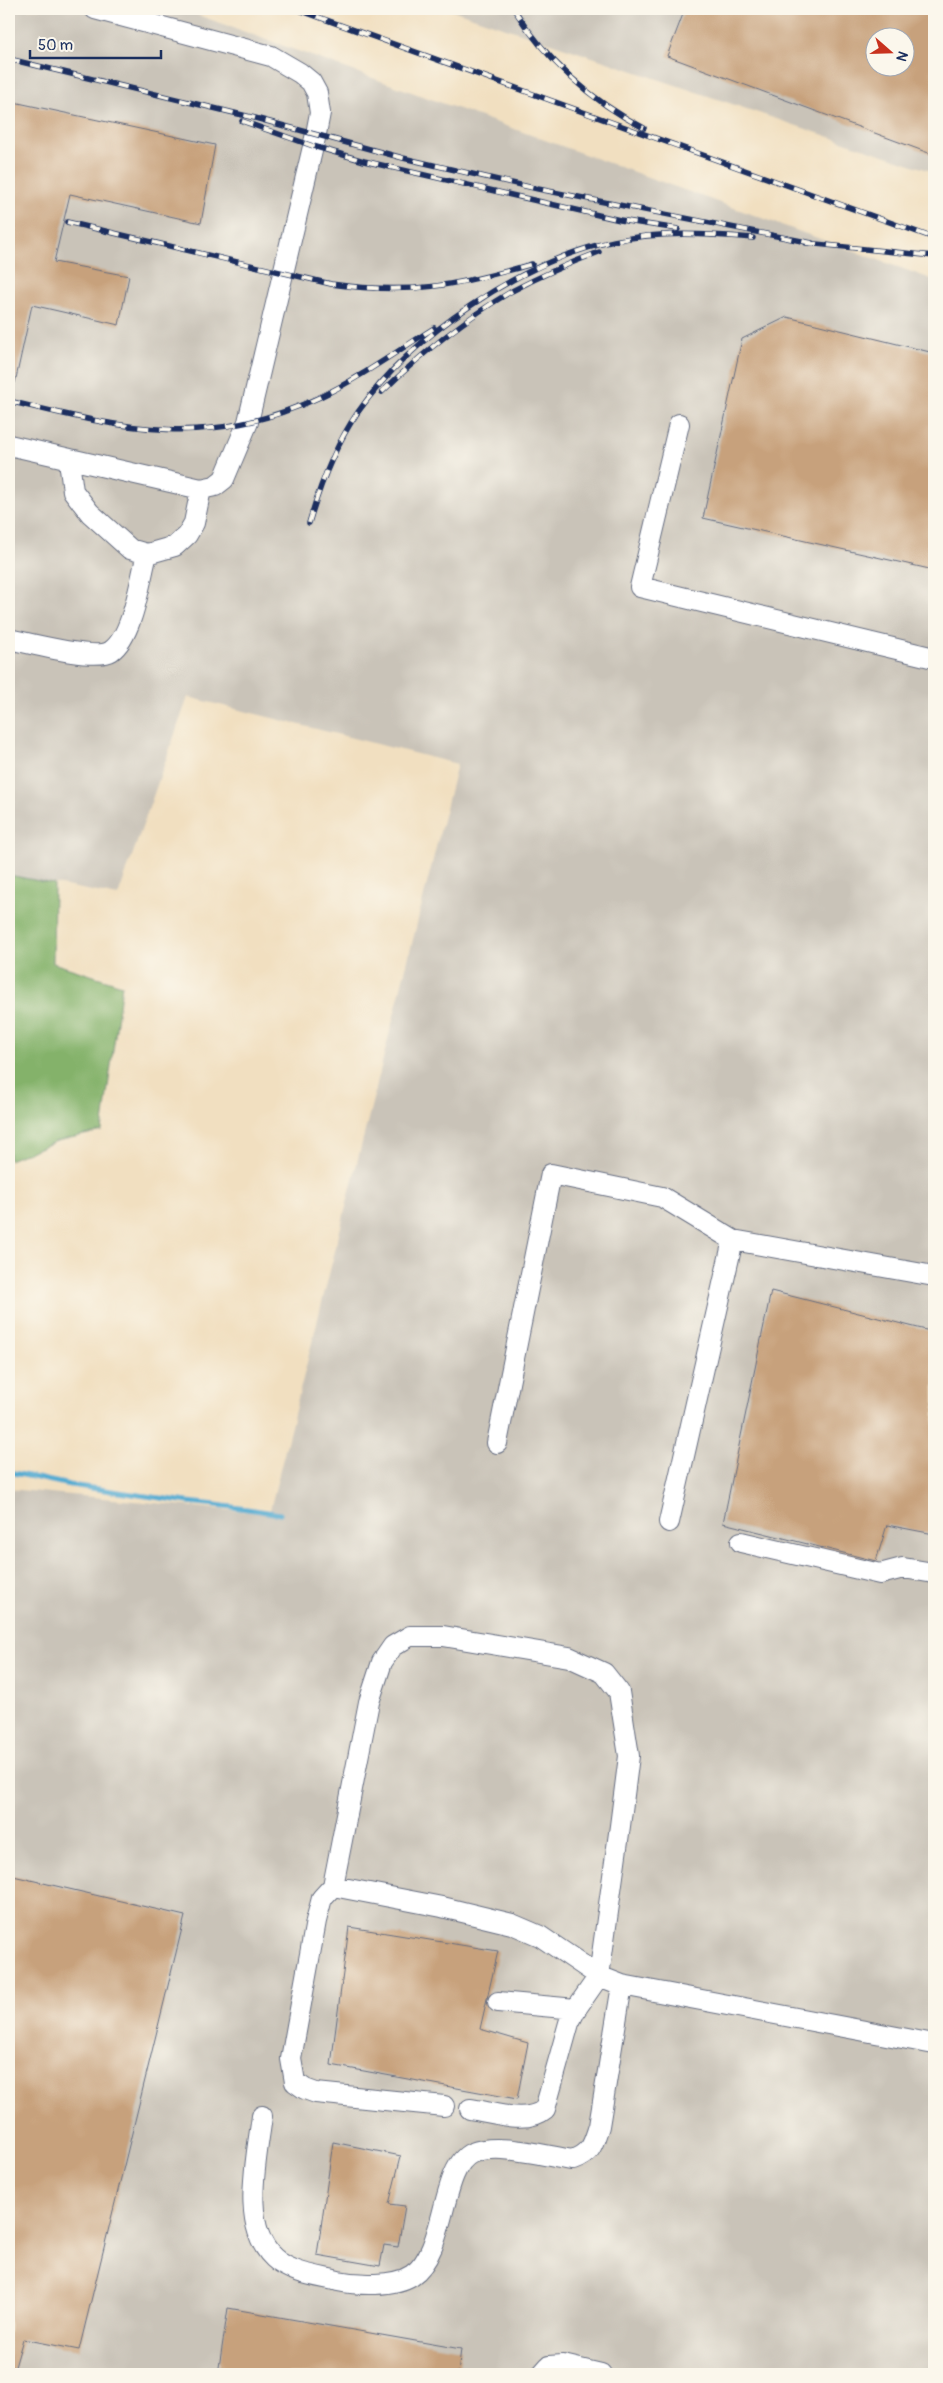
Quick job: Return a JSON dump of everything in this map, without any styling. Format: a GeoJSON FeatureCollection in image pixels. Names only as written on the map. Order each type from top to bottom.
{"type":"FeatureCollection","features":[{"type":"Feature","properties":{"kind":"lane"},"geometry":{"type":"LineString","coordinates":[[9,445],[201,489],[216,486],[224,479],[248,422],[316,134],[320,113],[317,93],[311,82],[300,73],[271,56],[95,9]]}},
{"type":"Feature","properties":{"kind":"lane"},"geometry":{"type":"LineString","coordinates":[[679,424],[640,587],[934,658]]}},
{"type":"Feature","properties":{"kind":"lane"},"geometry":{"type":"LineString","coordinates":[[69,460],[73,491],[90,514],[130,548],[147,554],[175,546],[187,535],[194,523],[201,489]]}},
{"type":"Feature","properties":{"kind":"lane"},"geometry":{"type":"LineString","coordinates":[[9,638],[87,654],[110,652],[122,640],[127,628],[147,554]]}},
{"type":"Feature","properties":{"kind":"lane"},"geometry":{"type":"LineString","coordinates":[[497,1443],[552,1174],[662,1197],[732,1240],[934,1276]]}},
{"type":"Feature","properties":{"kind":"lane"},"geometry":{"type":"LineString","coordinates":[[669,1522],[732,1240]]}},
{"type":"Feature","properties":{"kind":"lane"},"geometry":{"type":"LineString","coordinates":[[741,1542],[880,1574],[904,1568],[934,1573]]}},
{"type":"Feature","properties":{"kind":"lane"},"geometry":{"type":"LineString","coordinates":[[444,2106],[316,2093],[305,2089],[296,2082],[291,2059],[316,1921],[322,1898],[334,1886],[369,1702],[382,1662],[393,1646],[410,1636],[443,1636],[569,1657],[604,1673],[619,1692],[629,1756],[599,1976],[576,2009],[562,2042],[557,2070],[545,2109],[537,2116],[522,2117],[470,2109]]}},
{"type":"Feature","properties":{"kind":"lane"},"geometry":{"type":"LineString","coordinates":[[334,1886],[442,1907],[512,1924],[540,1936],[599,1976],[622,1985],[934,2044]]}},
{"type":"Feature","properties":{"kind":"lane"},"geometry":{"type":"LineString","coordinates":[[262,2116],[252,2202],[264,2246],[275,2259],[292,2269],[342,2282],[389,2284],[401,2280],[412,2275],[425,2264],[432,2249],[451,2186],[460,2166],[470,2153],[490,2148],[573,2160],[584,2156],[592,2146],[599,2126],[622,1985]]}},
{"type":"Feature","properties":{"kind":"lane"},"geometry":{"type":"LineString","coordinates":[[498,2002],[576,2009]]}},
{"type":"Feature","properties":{"kind":"lane"},"geometry":{"type":"LineString","coordinates":[[542,2374],[549,2366],[563,2365],[601,2374]]}},
{"type":"Feature","properties":{"kind":"shaded area"},"geometry":{"type":"Polygon","coordinates":[[[9,9],[181,9],[934,280],[934,2374],[9,2374],[9,1489],[269,1514],[457,764],[188,697],[118,896],[9,875],[9,9]]]}},
{"type":"Feature","properties":{"kind":"shaded area"},"geometry":{"type":"Polygon","coordinates":[[[449,9],[934,9],[934,172],[449,9]]]}},
{"type":"Feature","properties":{"kind":"green space"},"geometry":{"type":"Polygon","coordinates":[[[9,875],[54,884],[53,963],[122,985],[102,1131],[57,1141],[9,1160],[9,875]]]}},
{"type":"Feature","properties":{"kind":"building"},"geometry":{"type":"Polygon","coordinates":[[[685,9],[934,9],[934,155],[667,56],[685,9]]]}},
{"type":"Feature","properties":{"kind":"building"},"geometry":{"type":"Polygon","coordinates":[[[9,101],[215,145],[201,223],[70,194],[54,262],[129,276],[119,325],[32,305],[15,383],[9,382],[9,101]]]}},
{"type":"Feature","properties":{"kind":"building"},"geometry":{"type":"Polygon","coordinates":[[[787,317],[934,353],[934,570],[703,518],[742,339],[787,317]]]}},
{"type":"Feature","properties":{"kind":"building"},"geometry":{"type":"Polygon","coordinates":[[[771,1291],[934,1332],[934,1534],[887,1525],[876,1561],[723,1523],[771,1291]]]}},
{"type":"Feature","properties":{"kind":"building"},"geometry":{"type":"Polygon","coordinates":[[[9,1875],[185,1916],[79,2350],[23,2339],[13,2374],[9,2374],[9,1875]]]}},
{"type":"Feature","properties":{"kind":"building"},"geometry":{"type":"Polygon","coordinates":[[[349,1927],[498,1951],[480,2029],[528,2043],[517,2099],[331,2065],[349,1927]]]}},
{"type":"Feature","properties":{"kind":"building"},"geometry":{"type":"Polygon","coordinates":[[[333,2142],[401,2156],[389,2204],[405,2206],[398,2247],[384,2245],[380,2266],[317,2255],[333,2142]]]}},
{"type":"Feature","properties":{"kind":"building"},"geometry":{"type":"Polygon","coordinates":[[[228,2308],[461,2349],[458,2374],[218,2374],[228,2308]]]}},
{"type":"Feature","properties":{"kind":"waterway"},"geometry":{"type":"LineString","coordinates":[[9,1472],[70,1485],[280,1514]]}},
{"type":"Feature","properties":{"kind":"railway"},"geometry":{"type":"LineString","coordinates":[[296,9],[934,238]]}},
{"type":"Feature","properties":{"kind":"railway"},"geometry":{"type":"LineString","coordinates":[[514,9],[540,45],[571,77],[606,105],[644,128]]}},
{"type":"Feature","properties":{"kind":"railway"},"geometry":{"type":"LineString","coordinates":[[9,59],[255,118],[403,158],[538,189],[812,243]]}},
{"type":"Feature","properties":{"kind":"railway"},"geometry":{"type":"LineString","coordinates":[[242,121],[313,146],[364,161],[620,220],[678,229]]}},
{"type":"Feature","properties":{"kind":"railway"},"geometry":{"type":"LineString","coordinates":[[67,222],[331,284],[359,287],[385,289],[456,283],[532,264]]}},
{"type":"Feature","properties":{"kind":"railway"},"geometry":{"type":"LineString","coordinates":[[309,523],[329,466],[342,438],[358,412],[381,383],[408,356],[438,329],[471,305],[542,265],[579,251],[614,241],[666,235],[753,238]]}},
{"type":"Feature","properties":{"kind":"railway"},"geometry":{"type":"LineString","coordinates":[[806,243],[934,256]]}},
{"type":"Feature","properties":{"kind":"railway"},"geometry":{"type":"LineString","coordinates":[[382,392],[444,337],[512,291],[566,265],[599,252]]}},
{"type":"Feature","properties":{"kind":"railway"},"geometry":{"type":"LineString","coordinates":[[9,401],[90,420],[128,426],[202,429],[240,424],[279,414],[335,390],[434,328]]}}]}
